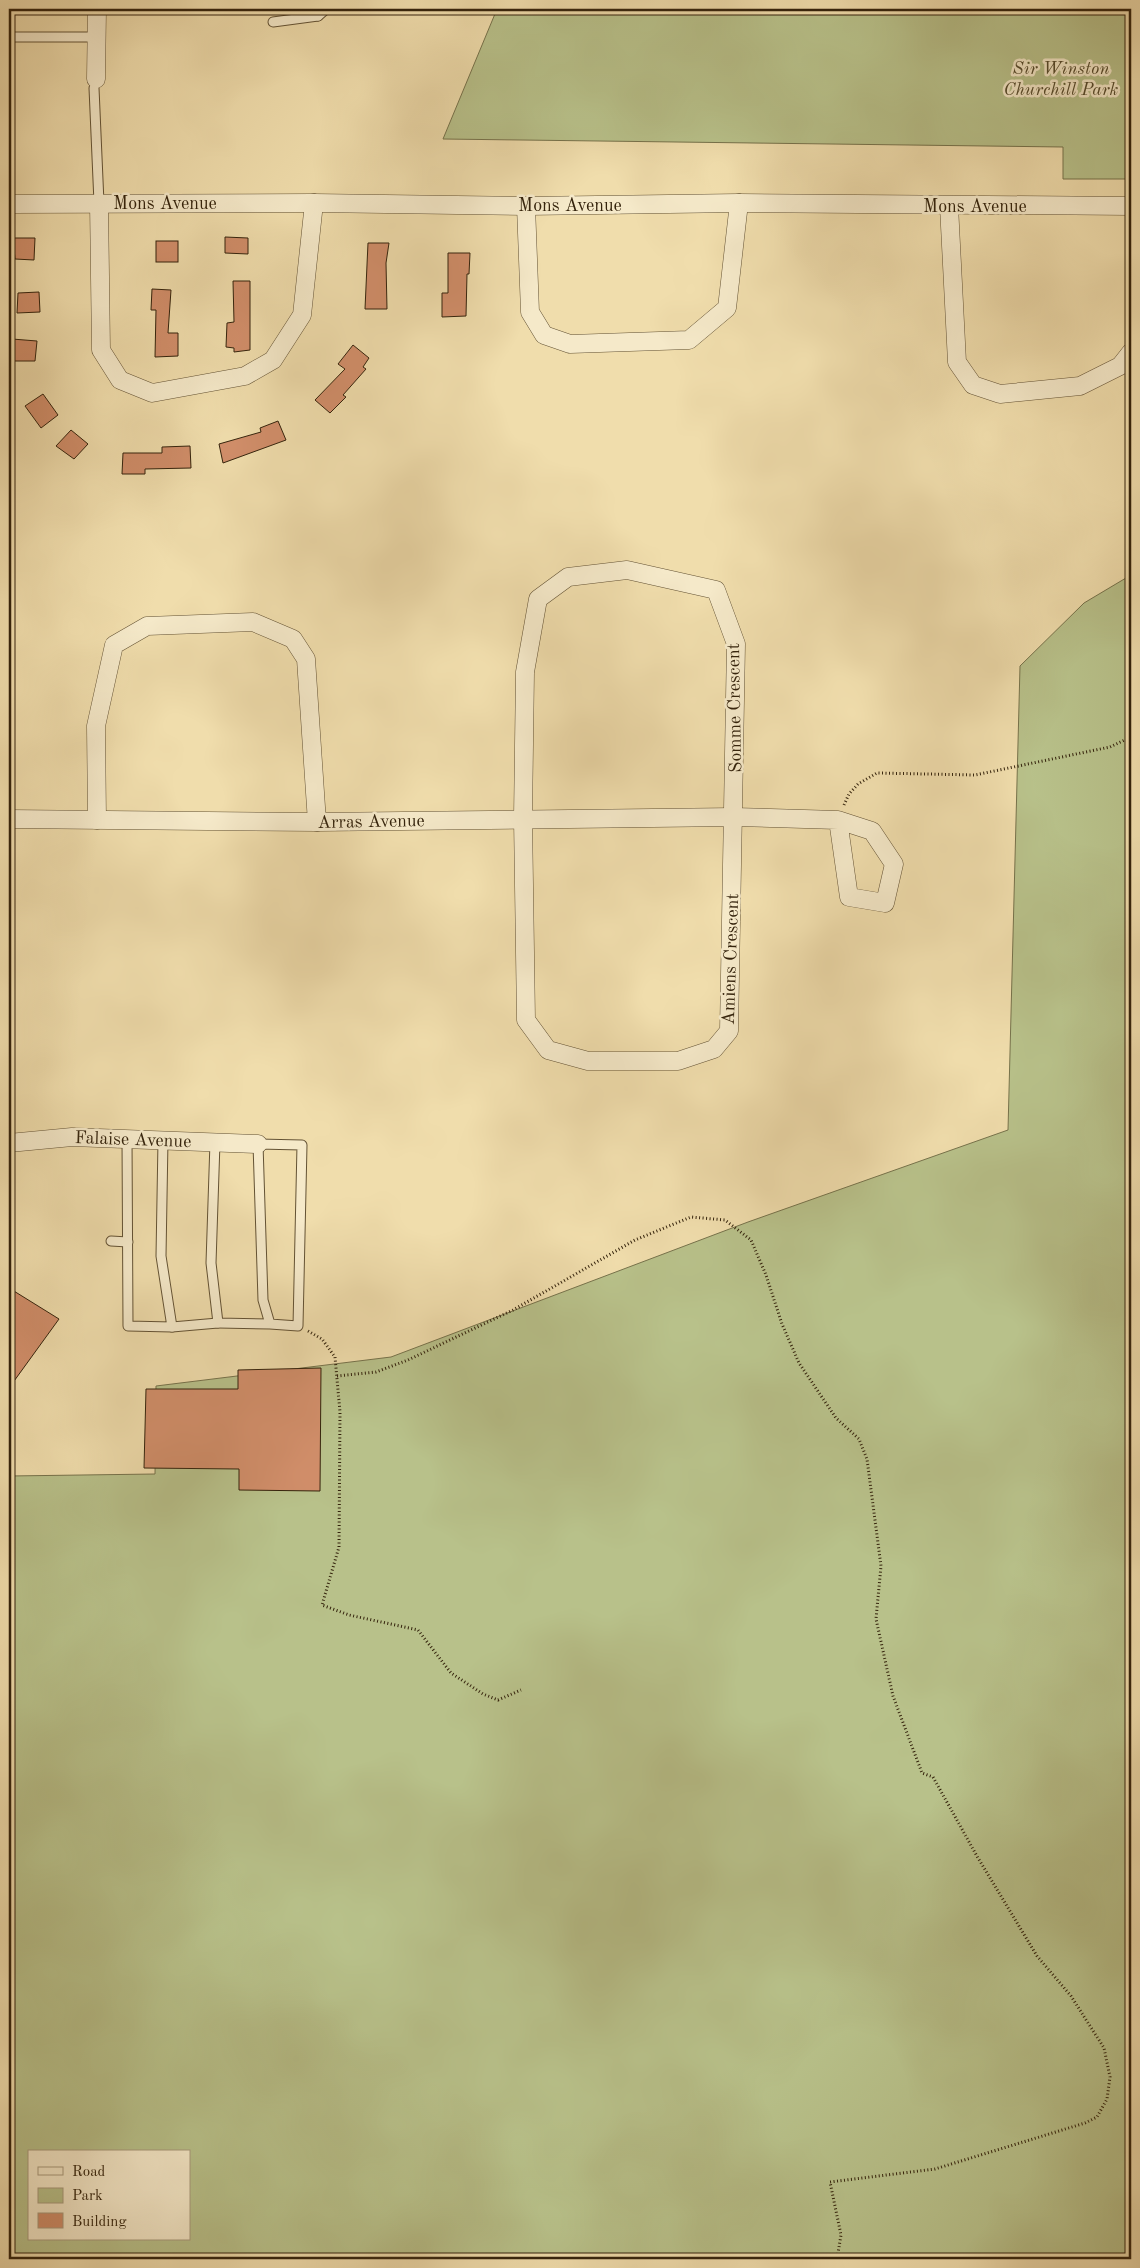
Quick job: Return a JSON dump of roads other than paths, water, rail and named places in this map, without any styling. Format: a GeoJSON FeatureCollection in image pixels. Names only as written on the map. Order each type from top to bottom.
{"type":"FeatureCollection","features":[{"type":"Feature","properties":{"kind":"street"},"geometry":{"type":"LineString","coordinates":[[95,84],[97,9]]}},
{"type":"Feature","properties":{"kind":"street"},"geometry":{"type":"LineString","coordinates":[[99,203],[101,350],[120,380],[152,393],[245,376],[272,360],[302,315],[314,203]]}},
{"type":"Feature","properties":{"kind":"street","name":"Mons Avenue"},"geometry":{"type":"LineString","coordinates":[[9,204],[314,203],[526,206],[739,204],[1131,206]]}},
{"type":"Feature","properties":{"kind":"street"},"geometry":{"type":"LineString","coordinates":[[526,206],[530,312],[544,335],[570,344],[689,340],[727,308],[739,204]]}},
{"type":"Feature","properties":{"kind":"street"},"geometry":{"type":"LineString","coordinates":[[949,206],[957,362],[973,384],[1000,394],[1080,386],[1120,366],[1131,352]]}},
{"type":"Feature","properties":{"kind":"street","name":"Somme Crescent"},"geometry":{"type":"LineString","coordinates":[[523,818],[524,672],[538,599],[568,577],[627,570],[716,590],[736,644],[734,817]]}},
{"type":"Feature","properties":{"kind":"street"},"geometry":{"type":"LineString","coordinates":[[97,820],[96,726],[114,645],[147,626],[253,622],[293,639],[306,659],[317,822]]}},
{"type":"Feature","properties":{"kind":"street","name":"Arras Avenue"},"geometry":{"type":"LineString","coordinates":[[9,819],[317,822],[523,818],[734,817],[838,820],[872,831],[894,864],[885,903],[849,897],[838,820]]}},
{"type":"Feature","properties":{"kind":"street","name":"Amiens Crescent"},"geometry":{"type":"LineString","coordinates":[[523,818],[526,1020],[548,1050],[588,1061],[678,1061],[714,1049],[729,1030],[734,817]]}},
{"type":"Feature","properties":{"kind":"street","name":"Falaise Avenue"},"geometry":{"type":"LineString","coordinates":[[9,1143],[72,1137],[258,1144]]}},
{"type":"Feature","properties":{"kind":"lane"},"geometry":{"type":"LineString","coordinates":[[273,22],[326,10]]}},
{"type":"Feature","properties":{"kind":"lane"},"geometry":{"type":"LineString","coordinates":[[9,37],[96,37]]}},
{"type":"Feature","properties":{"kind":"lane"},"geometry":{"type":"LineString","coordinates":[[95,84],[99,203]]}},
{"type":"Feature","properties":{"kind":"lane"},"geometry":{"type":"LineString","coordinates":[[127,1138],[128,1326],[172,1327],[218,1324],[298,1326],[302,1145],[258,1144],[263,1300],[270,1324]]}},
{"type":"Feature","properties":{"kind":"lane"},"geometry":{"type":"LineString","coordinates":[[164,1140],[161,1256],[172,1327]]}},
{"type":"Feature","properties":{"kind":"lane"},"geometry":{"type":"LineString","coordinates":[[215,1142],[211,1263],[218,1324]]}},
{"type":"Feature","properties":{"kind":"lane"},"geometry":{"type":"LineString","coordinates":[[111,1241],[128,1242]]}},
{"type":"Feature","properties":{"kind":"park label","name":"Sir Winston Churchill Park"},"geometry":{"type":"Point","coordinates":[1061,78]}}]}
